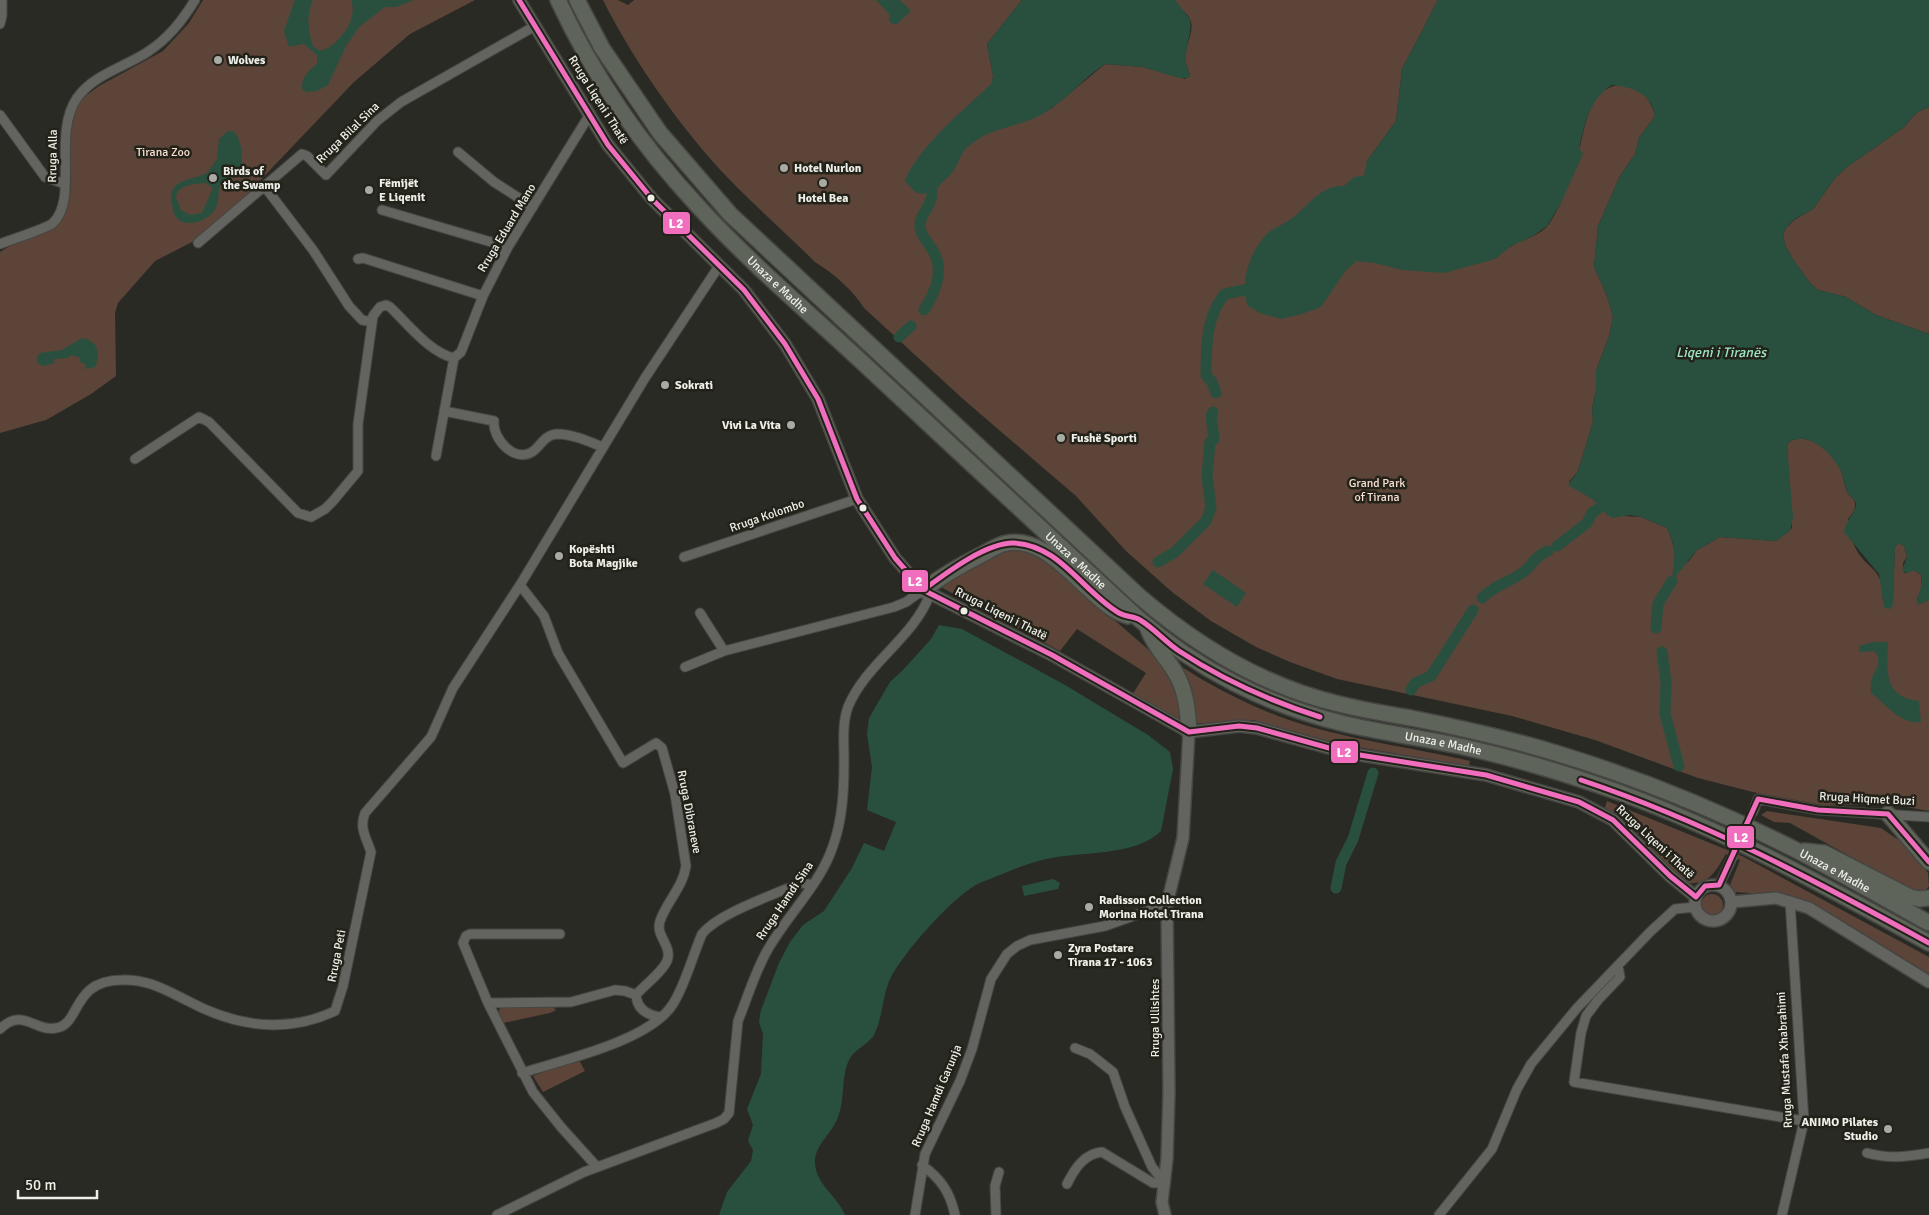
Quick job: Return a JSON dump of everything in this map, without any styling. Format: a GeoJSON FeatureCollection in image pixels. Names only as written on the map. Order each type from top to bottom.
{"type":"FeatureCollection","features":[{"type":"Feature","properties":{"kind":"highway"},"geometry":{"type":"LineString","coordinates":[[546,0],[581,64],[602,80]]}},
{"type":"Feature","properties":{"kind":"highway","name":"Unaza e Madhe"},"geometry":{"type":"LineString","coordinates":[[558,0],[602,80],[647,146],[717,225],[1143,622],[1175,648],[1235,684],[1280,704],[1341,723],[1465,747],[1599,785],[1706,827],[1780,862],[1929,943]]}},
{"type":"Feature","properties":{"kind":"highway","name":"Unaza e Madhe"},"geometry":{"type":"LineString","coordinates":[[577,0],[602,48],[627,86],[680,159],[730,214],[1139,596],[1191,638],[1256,675],[1303,693],[1338,704],[1451,726],[1558,754],[1678,796],[1797,851],[1929,923]]}},
{"type":"Feature","properties":{"kind":"highway"},"geometry":{"type":"LineString","coordinates":[[588,0],[597,21],[624,67],[627,86]]}},
{"type":"Feature","properties":{"kind":"highway"},"geometry":{"type":"LineString","coordinates":[[926,592],[948,572],[1004,544],[1020,543],[1047,553],[1103,602],[1120,614],[1143,622],[1152,642],[1175,672],[1181,685],[1186,701],[1189,732]]}},
{"type":"Feature","properties":{"kind":"highway"},"geometry":{"type":"LineString","coordinates":[[1888,814],[1929,862]]}},
{"type":"Feature","properties":{"kind":"highway"},"geometry":{"type":"LineString","coordinates":[[1797,851],[1824,853],[1910,897],[1919,899],[1929,898]]}},
{"type":"Feature","properties":{"kind":"street"},"geometry":{"type":"LineString","coordinates":[[0,24],[2,0]]}},
{"type":"Feature","properties":{"kind":"street","name":"Rruga Alla"},"geometry":{"type":"LineString","coordinates":[[0,244],[53,223],[62,208],[65,184],[66,121],[78,96],[101,77],[156,46],[178,25],[195,0]]}},
{"type":"Feature","properties":{"kind":"street","name":"Rruga Liqeni i Thatë"},"geometry":{"type":"LineString","coordinates":[[519,0],[608,145],[652,200],[762,312],[805,374],[834,433],[857,499],[895,558],[926,592],[1052,655],[1189,732],[1239,726],[1257,728],[1347,753],[1486,775],[1579,802],[1613,820],[1696,902]]}},
{"type":"Feature","properties":{"kind":"street","name":"Rruga Bilal Sina"},"geometry":{"type":"LineString","coordinates":[[198,243],[302,154],[307,156],[326,175],[376,121],[401,102],[535,26]]}},
{"type":"Feature","properties":{"kind":"street","name":"Rruga Eduard Mano"},"geometry":{"type":"LineString","coordinates":[[436,456],[454,358],[463,347],[482,296],[508,247],[590,114]]}},
{"type":"Feature","properties":{"kind":"street"},"geometry":{"type":"LineString","coordinates":[[0,116],[45,176],[65,184]]}},
{"type":"Feature","properties":{"kind":"street"},"geometry":{"type":"LineString","coordinates":[[458,152],[494,182],[533,208]]}},
{"type":"Feature","properties":{"kind":"street"},"geometry":{"type":"LineString","coordinates":[[265,187],[314,250],[350,306],[362,320],[372,322]]}},
{"type":"Feature","properties":{"kind":"street"},"geometry":{"type":"LineString","coordinates":[[382,210],[508,247]]}},
{"type":"Feature","properties":{"kind":"street"},"geometry":{"type":"LineString","coordinates":[[358,259],[363,258],[482,296]]}},
{"type":"Feature","properties":{"kind":"street","name":"Rruga Peti"},"geometry":{"type":"LineString","coordinates":[[0,1029],[8,1021],[22,1019],[56,1028],[64,1025],[85,993],[94,984],[124,980],[164,987],[186,1000],[213,1012],[256,1025],[276,1026],[307,1022],[335,1011],[344,986],[371,852],[362,832],[361,823],[365,813],[431,737],[453,688],[520,585],[602,447],[718,266]]}},
{"type":"Feature","properties":{"kind":"street"},"geometry":{"type":"LineString","coordinates":[[135,459],[199,417],[209,422],[290,505],[304,516],[311,516],[325,509],[358,471],[358,424],[373,316],[380,307],[386,305],[390,307],[434,347],[443,354],[454,358]]}},
{"type":"Feature","properties":{"kind":"street"},"geometry":{"type":"LineString","coordinates":[[444,411],[494,421],[496,438],[504,447],[516,452],[526,454],[532,451],[540,442],[555,434],[578,438],[602,447]]}},
{"type":"Feature","properties":{"kind":"street","name":"Rruga Kolombo"},"geometry":{"type":"LineString","coordinates":[[684,557],[857,499]]}},
{"type":"Feature","properties":{"kind":"street","name":"Rruga Dibraneve"},"geometry":{"type":"LineString","coordinates":[[520,585],[544,616],[558,653],[623,762],[656,743],[662,748],[675,794],[686,866],[685,876],[660,921],[661,936],[668,954],[666,962],[636,996]]}},
{"type":"Feature","properties":{"kind":"street"},"geometry":{"type":"LineString","coordinates":[[685,668],[724,651],[872,614],[906,602],[926,592]]}},
{"type":"Feature","properties":{"kind":"street","name":"Rruga Hamdi Sina"},"geometry":{"type":"LineString","coordinates":[[497,1215],[597,1166],[716,1123],[724,1119],[729,1113],[738,1021],[766,952],[826,864],[840,824],[844,791],[845,725],[848,708],[871,672],[921,612],[926,592]]}},
{"type":"Feature","properties":{"kind":"street"},"geometry":{"type":"LineString","coordinates":[[700,613],[724,651]]}},
{"type":"Feature","properties":{"kind":"street","name":"Rruga Ullishtes"},"geometry":{"type":"LineString","coordinates":[[1165,1215],[1162,1202],[1165,1183],[1169,1092],[1167,904],[1182,838],[1189,732]]}},
{"type":"Feature","properties":{"kind":"street","name":"Rruga Hiqmet Buzi"},"geometry":{"type":"LineString","coordinates":[[1753,812],[1758,800],[1818,810],[1929,817]]}},
{"type":"Feature","properties":{"kind":"street"},"geometry":{"type":"LineString","coordinates":[[1719,885],[1733,856]]}},
{"type":"Feature","properties":{"kind":"street"},"geometry":{"type":"LineString","coordinates":[[522,1073],[638,1034],[672,1006],[702,934],[708,926],[793,886],[802,883],[813,885]]}},
{"type":"Feature","properties":{"kind":"street"},"geometry":{"type":"LineString","coordinates":[[1439,1215],[1492,1149],[1517,1089],[1531,1064],[1577,1008],[1650,932],[1675,909],[1696,902],[1705,886],[1719,885],[1727,891],[1731,902],[1728,914],[1716,920],[1703,918],[1696,902]]}},
{"type":"Feature","properties":{"kind":"street"},"geometry":{"type":"LineString","coordinates":[[1731,902],[1764,898],[1790,901],[1822,914],[1929,982]]}},
{"type":"Feature","properties":{"kind":"street","name":"Rruga Mustafa Xhabrahimi"},"geometry":{"type":"LineString","coordinates":[[1782,1215],[1804,1121],[1790,901]]}},
{"type":"Feature","properties":{"kind":"street","name":"Rruga Hamdi Garunja"},"geometry":{"type":"LineString","coordinates":[[915,1215],[925,1154],[960,1081],[972,1049],[991,979],[1007,954],[1017,946],[1030,940],[1105,926],[1167,904]]}},
{"type":"Feature","properties":{"kind":"street"},"geometry":{"type":"LineString","coordinates":[[560,934],[470,934],[466,936],[463,943],[488,1003],[522,1073],[539,1101],[597,1166]]}},
{"type":"Feature","properties":{"kind":"street"},"geometry":{"type":"LineString","coordinates":[[1618,966],[1620,977],[1598,1000],[1583,1024],[1574,1082],[1804,1121]]}},
{"type":"Feature","properties":{"kind":"street"},"geometry":{"type":"LineString","coordinates":[[488,1003],[572,1002],[615,990],[623,990],[636,996],[637,1003],[641,1009],[650,1016],[660,1017]]}},
{"type":"Feature","properties":{"kind":"street"},"geometry":{"type":"LineString","coordinates":[[1075,1048],[1090,1054],[1112,1072],[1125,1107],[1152,1167],[1165,1183]]}},
{"type":"Feature","properties":{"kind":"street"},"geometry":{"type":"LineString","coordinates":[[1067,1184],[1073,1172],[1087,1156],[1102,1152],[1153,1183],[1165,1183]]}},
{"type":"Feature","properties":{"kind":"street"},"geometry":{"type":"LineString","coordinates":[[1868,1153],[1885,1157],[1904,1158],[1929,1153]]}},
{"type":"Feature","properties":{"kind":"street"},"geometry":{"type":"LineString","coordinates":[[922,1165],[941,1180],[947,1189],[955,1215]]}},
{"type":"Feature","properties":{"kind":"street"},"geometry":{"type":"LineString","coordinates":[[996,1215],[995,1186],[999,1172]]}},
{"type":"Feature","properties":{"kind":"green space","name":"Tirana Zoo"},"geometry":{"type":"Polygon","coordinates":[[[203,0],[475,0],[410,34],[354,82],[230,212],[196,240],[155,261],[118,303],[115,313],[116,376],[91,394],[46,420],[0,433],[0,252],[16,242],[53,228],[64,217],[70,194],[71,178],[68,138],[77,102],[99,86],[163,51],[189,23],[203,0]]]}},
{"type":"Feature","properties":{"kind":"green space","name":"Grand Park of Tirana"},"geometry":{"type":"Polygon","coordinates":[[[603,0],[618,0],[628,5],[634,0],[1022,0],[987,44],[993,75],[992,83],[1051,109],[1105,64],[1143,67],[1185,79],[1190,74],[1187,66],[1186,51],[1191,25],[1189,17],[1175,0],[1438,0],[1402,69],[1396,121],[1367,161],[1495,259],[1510,247],[1546,228],[1555,215],[1568,184],[1588,117],[1598,96],[1608,88],[1621,85],[1627,85],[1640,90],[1645,95],[1655,116],[1639,138],[1635,154],[1620,176],[1598,226],[1594,267],[1607,296],[1613,317],[1609,336],[1596,371],[1596,390],[1592,409],[1593,422],[1578,471],[1569,482],[1602,506],[1607,515],[1641,517],[1667,528],[1674,550],[1673,573],[1689,561],[1697,550],[1720,537],[1776,541],[1792,528],[1787,446],[1789,442],[1805,439],[1812,441],[1827,451],[1838,464],[1847,491],[1855,502],[1853,513],[1848,519],[1853,542],[1859,554],[1881,581],[1883,603],[1893,597],[1895,548],[1898,543],[1904,546],[1907,557],[1903,563],[1904,573],[1914,570],[1921,575],[1922,588],[1917,599],[1919,604],[1929,600],[1929,811],[1889,804],[1823,805],[1761,794],[1698,778],[1595,740],[1512,716],[1337,679],[1256,647],[1211,621],[1172,592],[1126,551],[1076,496],[963,399],[864,308],[842,282],[815,262],[730,180],[677,118],[660,94],[629,47],[603,0]]]}},
{"type":"Feature","properties":{"kind":"green space"},"geometry":{"type":"Polygon","coordinates":[[[1929,107],[1929,334],[1876,315],[1846,297],[1818,290],[1810,283],[1794,261],[1785,245],[1783,235],[1786,228],[1794,220],[1813,209],[1835,178],[1847,167],[1904,127],[1916,113],[1929,107]]]}},
{"type":"Feature","properties":{"kind":"green space"},"geometry":{"type":"Polygon","coordinates":[[[1015,546],[1043,558],[1150,651],[1170,660],[1240,700],[1278,716],[1325,731],[1470,761],[1469,766],[1340,744],[1253,720],[1190,724],[1177,722],[1132,695],[1146,673],[1077,629],[1060,651],[939,586],[959,570],[1015,546]]]}},
{"type":"Feature","properties":{"kind":"green space"},"geometry":{"type":"Polygon","coordinates":[[[1607,801],[1742,856],[1929,957],[1929,974],[1816,905],[1781,895],[1735,892],[1730,885],[1740,860],[1726,854],[1715,871],[1707,879],[1701,882],[1687,883],[1673,872],[1642,837],[1605,808],[1607,801]]]}},
{"type":"Feature","properties":{"kind":"green space"},"geometry":{"type":"Polygon","coordinates":[[[1767,811],[1881,828],[1897,839],[1899,837],[1928,873],[1929,886],[1926,890],[1916,893],[1790,823],[1774,822],[1761,815],[1767,811]]]}},
{"type":"Feature","properties":{"kind":"green space"},"geometry":{"type":"Polygon","coordinates":[[[1712,894],[1720,897],[1723,905],[1720,913],[1712,916],[1704,913],[1701,905],[1704,897],[1712,894]]]}},
{"type":"Feature","properties":{"kind":"green space"},"geometry":{"type":"Polygon","coordinates":[[[502,1006],[552,1006],[556,1010],[503,1023],[497,1013],[502,1006]]]}},
{"type":"Feature","properties":{"kind":"green space"},"geometry":{"type":"Polygon","coordinates":[[[578,1058],[585,1071],[543,1092],[533,1076],[578,1058]]]}},
{"type":"Feature","properties":{"kind":"water"},"geometry":{"type":"Polygon","coordinates":[[[295,0],[313,0],[309,11],[309,29],[313,46],[320,51],[334,44],[345,31],[352,15],[353,7],[351,0],[414,0],[396,7],[385,7],[359,27],[346,46],[328,85],[317,91],[307,92],[302,89],[303,81],[308,72],[317,64],[317,55],[304,44],[289,47],[284,31],[295,0]]]}},
{"type":"Feature","properties":{"kind":"water"},"geometry":{"type":"Polygon","coordinates":[[[876,0],[900,0],[911,11],[897,24],[893,24],[889,21],[889,14],[876,0]]]}},
{"type":"Feature","properties":{"kind":"water"},"geometry":{"type":"Polygon","coordinates":[[[1022,0],[1175,0],[1190,19],[1190,33],[1186,54],[1189,78],[1179,78],[1143,67],[1105,64],[1049,110],[1027,121],[994,131],[974,142],[964,151],[956,166],[938,188],[923,194],[915,192],[905,181],[911,169],[943,129],[992,83],[993,75],[987,44],[1022,0]]]}},
{"type":"Feature","properties":{"kind":"water","name":"Liqeni i Tiranës"},"geometry":{"type":"Polygon","coordinates":[[[1438,0],[1929,0],[1929,107],[1916,113],[1904,127],[1847,167],[1835,178],[1813,209],[1793,220],[1783,235],[1785,245],[1794,261],[1810,283],[1818,290],[1846,297],[1876,315],[1929,334],[1929,600],[1917,605],[1922,580],[1921,575],[1914,570],[1908,573],[1902,571],[1907,557],[1904,546],[1898,543],[1895,548],[1893,605],[1890,609],[1884,608],[1879,574],[1844,532],[1856,504],[1847,491],[1840,469],[1836,463],[1825,450],[1812,441],[1797,439],[1789,442],[1787,446],[1793,518],[1790,531],[1776,541],[1720,537],[1697,550],[1672,581],[1674,549],[1667,528],[1641,517],[1630,515],[1613,518],[1607,515],[1597,502],[1568,485],[1578,471],[1593,422],[1592,409],[1596,390],[1596,371],[1609,336],[1613,317],[1607,296],[1594,267],[1598,226],[1620,176],[1635,154],[1639,138],[1655,116],[1650,102],[1634,90],[1612,85],[1598,97],[1589,113],[1583,130],[1579,148],[1583,154],[1561,203],[1547,226],[1533,236],[1511,246],[1495,259],[1444,273],[1402,270],[1375,263],[1357,261],[1346,270],[1321,307],[1281,319],[1260,313],[1248,306],[1245,287],[1248,268],[1256,249],[1267,234],[1293,218],[1324,191],[1337,186],[1344,186],[1354,177],[1364,176],[1367,161],[1396,121],[1402,69],[1438,0]]]}},
{"type":"Feature","properties":{"kind":"water"},"geometry":{"type":"Polygon","coordinates":[[[228,131],[234,132],[237,136],[242,153],[240,170],[235,176],[220,185],[217,205],[207,218],[191,223],[180,221],[173,209],[171,195],[173,189],[183,181],[208,172],[217,159],[219,139],[228,131]],[[206,183],[183,187],[177,193],[176,198],[181,210],[190,215],[202,213],[213,188],[206,183]]]}},
{"type":"Feature","properties":{"kind":"water"},"geometry":{"type":"Polygon","coordinates":[[[82,338],[92,342],[97,348],[98,357],[95,367],[84,369],[87,365],[80,362],[80,358],[72,355],[68,358],[55,359],[53,360],[55,363],[44,366],[37,363],[37,357],[40,353],[62,350],[82,338]]]}},
{"type":"Feature","properties":{"kind":"water"},"geometry":{"type":"Polygon","coordinates":[[[1213,570],[1246,593],[1237,607],[1203,584],[1213,570]]]}},
{"type":"Feature","properties":{"kind":"water"},"geometry":{"type":"Polygon","coordinates":[[[939,625],[962,629],[1065,685],[1148,735],[1170,752],[1173,769],[1161,831],[1137,845],[1106,852],[1046,859],[1022,866],[982,882],[958,898],[915,943],[888,984],[879,1023],[874,1035],[853,1054],[848,1062],[838,1117],[816,1154],[815,1160],[818,1176],[845,1215],[719,1215],[727,1192],[751,1161],[753,1150],[748,1141],[753,1125],[747,1109],[761,1074],[763,1034],[759,1022],[761,1010],[779,963],[790,942],[803,925],[824,911],[852,868],[864,843],[884,851],[896,822],[867,810],[872,767],[867,734],[869,718],[890,682],[931,639],[939,625]]]}},
{"type":"Feature","properties":{"kind":"water"},"geometry":{"type":"Polygon","coordinates":[[[1873,642],[1888,642],[1887,663],[1890,681],[1893,688],[1899,694],[1907,699],[1919,701],[1921,722],[1914,722],[1900,717],[1871,693],[1871,681],[1878,663],[1877,655],[1874,651],[1860,652],[1859,646],[1873,642]]]}},
{"type":"Feature","properties":{"kind":"water"},"geometry":{"type":"Polygon","coordinates":[[[1053,879],[1060,883],[1058,889],[1024,896],[1022,886],[1053,879]]]}},
{"type":"Feature","properties":{"kind":"waterway"},"geometry":{"type":"LineString","coordinates":[[924,310],[935,289],[938,274],[937,258],[922,234],[920,227],[920,222],[932,197],[932,191]]}},
{"type":"Feature","properties":{"kind":"waterway"},"geometry":{"type":"LineString","coordinates":[[1216,393],[1212,382],[1206,375],[1208,333],[1214,312],[1225,294],[1244,290]]}},
{"type":"Feature","properties":{"kind":"waterway"},"geometry":{"type":"LineString","coordinates":[[899,337],[911,326]]}},
{"type":"Feature","properties":{"kind":"waterway"},"geometry":{"type":"LineString","coordinates":[[1158,562],[1175,552],[1206,521],[1211,508],[1207,476],[1210,442],[1214,439],[1211,416],[1213,412]]}},
{"type":"Feature","properties":{"kind":"waterway"},"geometry":{"type":"LineString","coordinates":[[1557,546],[1587,523],[1592,513],[1602,506]]}},
{"type":"Feature","properties":{"kind":"waterway"},"geometry":{"type":"LineString","coordinates":[[1482,598],[1525,571],[1538,557],[1548,551]]}},
{"type":"Feature","properties":{"kind":"waterway"},"geometry":{"type":"LineString","coordinates":[[1656,628],[1658,604],[1672,581]]}},
{"type":"Feature","properties":{"kind":"waterway"},"geometry":{"type":"LineString","coordinates":[[1411,690],[1415,683],[1431,676],[1473,610]]}},
{"type":"Feature","properties":{"kind":"waterway"},"geometry":{"type":"LineString","coordinates":[[1662,652],[1666,682],[1665,714],[1679,766]]}},
{"type":"Feature","properties":{"kind":"waterway"},"geometry":{"type":"LineString","coordinates":[[1336,888],[1341,863],[1353,839],[1373,773]]}},
{"type":"Feature","properties":{"kind":"tunnel"},"geometry":{"type":"LineString","coordinates":[[1733,856],[1753,812]]}},
{"type":"Feature","properties":{"kind":"transit line","name":"L2"},"geometry":{"type":"LineString","coordinates":[[519,0],[608,145],[652,199],[744,290],[785,344],[818,399],[857,499],[895,558],[923,590],[1052,655],[1189,732],[1239,726],[1257,728],[1347,753],[1486,775],[1579,802],[1613,820],[1670,876],[1696,897],[1705,886],[1719,885],[1758,799],[1818,810],[1888,814],[1929,862]]}},
{"type":"Feature","properties":{"kind":"transit line","name":"L2"},"geometry":{"type":"LineString","coordinates":[[923,590],[966,560],[990,548],[1013,543],[1029,545],[1044,551],[1057,560],[1106,604],[1119,613],[1140,620],[1196,662],[1247,689],[1320,717]]}},
{"type":"Feature","properties":{"kind":"transit line","name":"L2"},"geometry":{"type":"LineString","coordinates":[[1581,780],[1627,796],[1715,833],[1802,875],[1929,943]]}},
{"type":"Feature","properties":{"kind":"place","name":"Wolves"},"geometry":{"type":"Point","coordinates":[218,60]}},
{"type":"Feature","properties":{"kind":"place","name":"Hotel Nurlon"},"geometry":{"type":"Point","coordinates":[784,168]}},
{"type":"Feature","properties":{"kind":"place","name":"Birds of the Swamp"},"geometry":{"type":"Point","coordinates":[213,178]}},
{"type":"Feature","properties":{"kind":"place","name":"Hotel Bea"},"geometry":{"type":"Point","coordinates":[823,183]}},
{"type":"Feature","properties":{"kind":"place","name":"Fëmijët E Liqenit"},"geometry":{"type":"Point","coordinates":[369,190]}},
{"type":"Feature","properties":{"kind":"place","name":"Sokrati"},"geometry":{"type":"Point","coordinates":[665,385]}},
{"type":"Feature","properties":{"kind":"place","name":"Vivi La Vita"},"geometry":{"type":"Point","coordinates":[791,425]}},
{"type":"Feature","properties":{"kind":"place","name":"Fushë Sporti"},"geometry":{"type":"Point","coordinates":[1061,438]}},
{"type":"Feature","properties":{"kind":"place","name":"Kopështi Bota Magjike"},"geometry":{"type":"Point","coordinates":[559,556]}},
{"type":"Feature","properties":{"kind":"place","name":"Radisson Collection Morina Hotel Tirana"},"geometry":{"type":"Point","coordinates":[1089,907]}},
{"type":"Feature","properties":{"kind":"place","name":"Zyra Postare Tirana 17 - 1063"},"geometry":{"type":"Point","coordinates":[1058,955]}},
{"type":"Feature","properties":{"kind":"place","name":"ANIMO Pilates Studio"},"geometry":{"type":"Point","coordinates":[1888,1129]}}]}
